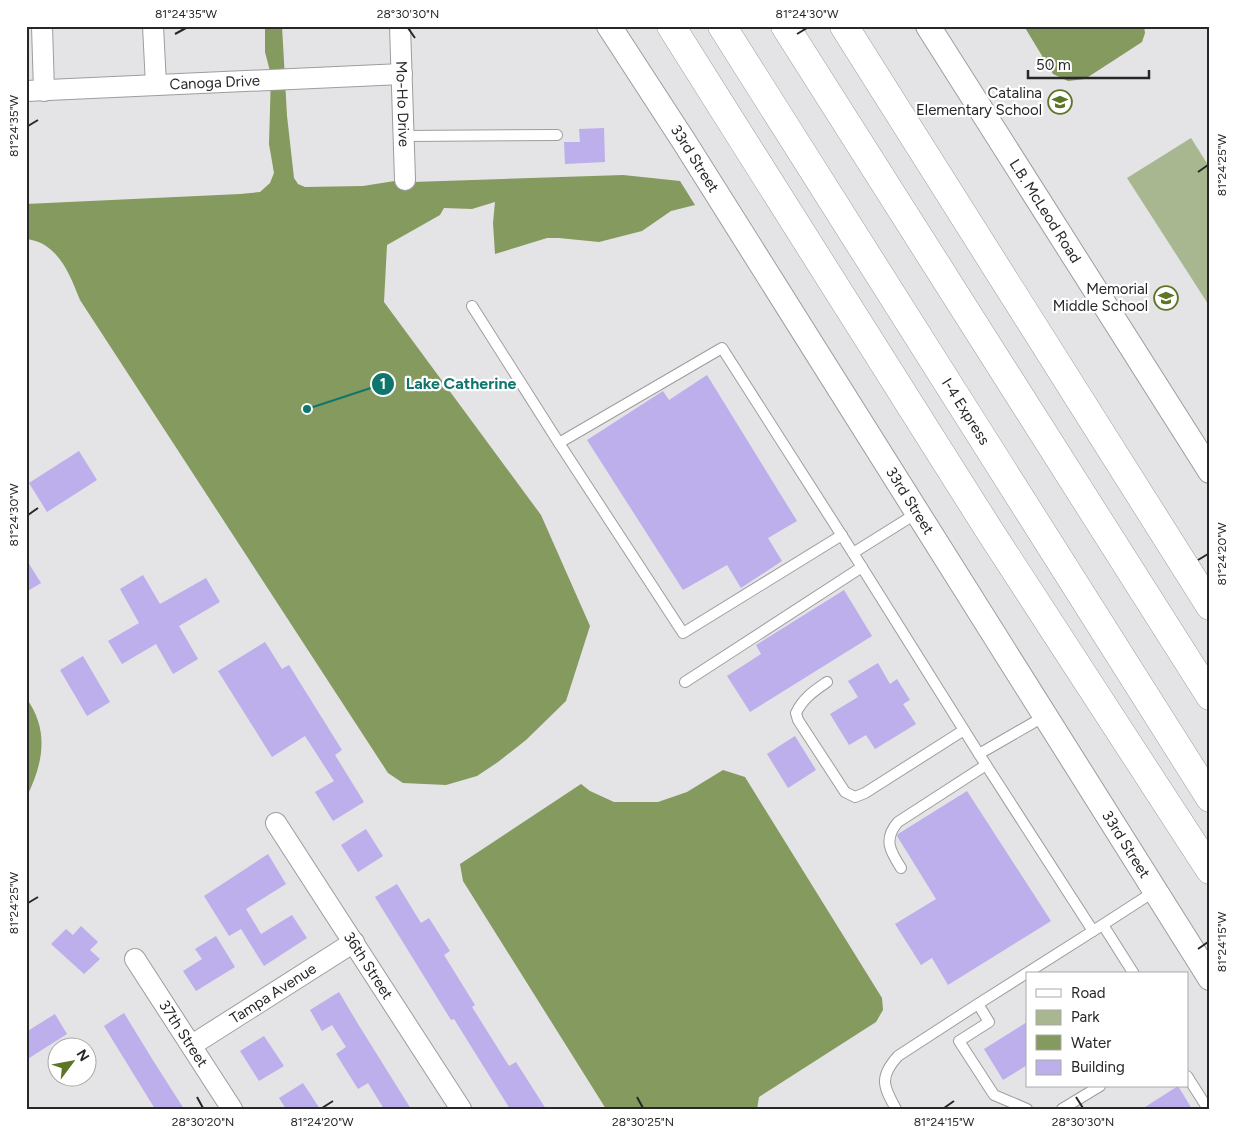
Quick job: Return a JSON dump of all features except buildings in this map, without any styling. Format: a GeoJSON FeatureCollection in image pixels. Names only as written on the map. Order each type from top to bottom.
{"type":"FeatureCollection","features":[{"type":"Feature","properties":{"kind":"highway"},"geometry":{"type":"LineString","coordinates":[[671,26],[989,530],[1210,870]]}},
{"type":"Feature","properties":{"kind":"highway","name":"I-4 Express"},"geometry":{"type":"LineString","coordinates":[[722,26],[1210,798]]}},
{"type":"Feature","properties":{"kind":"highway"},"geometry":{"type":"LineString","coordinates":[[785,26],[1210,696]]}},
{"type":"Feature","properties":{"kind":"highway"},"geometry":{"type":"LineString","coordinates":[[844,26],[1210,606]]}},
{"type":"Feature","properties":{"kind":"street"},"geometry":{"type":"LineString","coordinates":[[35,91],[42,26]]}},
{"type":"Feature","properties":{"kind":"street"},"geometry":{"type":"LineString","coordinates":[[153,26],[156,85]]}},
{"type":"Feature","properties":{"kind":"street","name":"Mo-Ho Drive"},"geometry":{"type":"LineString","coordinates":[[400,26],[405,180]]}},
{"type":"Feature","properties":{"kind":"street","name":"33rd Street"},"geometry":{"type":"LineString","coordinates":[[609,26],[685,143],[1210,978]]}},
{"type":"Feature","properties":{"kind":"street","name":"L.B. McLeod Road"},"geometry":{"type":"LineString","coordinates":[[928,26],[1210,471]]}},
{"type":"Feature","properties":{"kind":"street","name":"Canoga Drive"},"geometry":{"type":"LineString","coordinates":[[35,91],[402,74]]}},
{"type":"Feature","properties":{"kind":"street","name":"36th Street"},"geometry":{"type":"LineString","coordinates":[[276,823],[461,1109]]}},
{"type":"Feature","properties":{"kind":"street","name":"Tampa Avenue"},"geometry":{"type":"LineString","coordinates":[[192,1045],[354,942]]}},
{"type":"Feature","properties":{"kind":"street","name":"37th Street"},"geometry":{"type":"LineString","coordinates":[[135,959],[232,1109]]}},
{"type":"Feature","properties":{"kind":"lane"},"geometry":{"type":"LineString","coordinates":[[404,136],[557,134]]}},
{"type":"Feature","properties":{"kind":"lane"},"geometry":{"type":"LineString","coordinates":[[472,306],[558,443],[683,633],[842,535]]}},
{"type":"Feature","properties":{"kind":"lane"},"geometry":{"type":"LineString","coordinates":[[558,443],[722,348],[1093,931]]}},
{"type":"Feature","properties":{"kind":"lane"},"geometry":{"type":"LineString","coordinates":[[853,553],[917,513]]}},
{"type":"Feature","properties":{"kind":"lane"},"geometry":{"type":"LineString","coordinates":[[685,682],[862,568]]}},
{"type":"Feature","properties":{"kind":"lane"},"geometry":{"type":"LineString","coordinates":[[827,682],[809,694],[800,704],[796,713],[798,720],[845,792],[855,797],[865,793],[964,730]]}},
{"type":"Feature","properties":{"kind":"lane"},"geometry":{"type":"LineString","coordinates":[[979,754],[1045,716]]}},
{"type":"Feature","properties":{"kind":"lane"},"geometry":{"type":"LineString","coordinates":[[900,868],[892,855],[889,842],[890,830],[898,822],[986,765]]}},
{"type":"Feature","properties":{"kind":"lane"},"geometry":{"type":"LineString","coordinates":[[1028,972],[1155,892]]}},
{"type":"Feature","properties":{"kind":"lane"},"geometry":{"type":"LineString","coordinates":[[1104,925],[1133,972]]}},
{"type":"Feature","properties":{"kind":"lane"},"geometry":{"type":"LineString","coordinates":[[896,1109],[884,1083],[887,1068],[898,1056],[1026,974]]}},
{"type":"Feature","properties":{"kind":"lane"},"geometry":{"type":"LineString","coordinates":[[978,1004],[989,1022],[959,1041],[994,1095],[1027,1109]]}},
{"type":"Feature","properties":{"kind":"lane"},"geometry":{"type":"LineString","coordinates":[[1188,1078],[1208,1109]]}},
{"type":"Feature","properties":{"kind":"lane"},"geometry":{"type":"LineString","coordinates":[[1062,1109],[1097,1088]]}},
{"type":"Feature","properties":{"kind":"green space"},"geometry":{"type":"Polygon","coordinates":[[[1191,138],[1210,168],[1210,307],[1127,178],[1191,138]]]}},
{"type":"Feature","properties":{"kind":"water"},"geometry":{"type":"Polygon","coordinates":[[[265,26],[282,26],[287,116],[294,178],[298,184],[305,187],[363,186],[401,180],[413,182],[623,175],[680,181],[695,205],[671,211],[642,231],[599,242],[547,238],[495,254],[493,223],[495,202],[472,209],[444,208],[440,215],[387,245],[384,302],[541,515],[590,626],[566,701],[526,740],[498,762],[477,776],[446,785],[403,783],[388,773],[80,300],[72,280],[61,261],[47,246],[37,241],[26,239],[26,204],[260,192],[270,183],[274,173],[269,144],[271,75],[265,52],[265,26]]]}},
{"type":"Feature","properties":{"kind":"water"},"geometry":{"type":"Polygon","coordinates":[[[1024,26],[1144,26],[1145,33],[1142,42],[1085,79],[1068,81],[1053,74],[1024,26]]]}},
{"type":"Feature","properties":{"kind":"water"},"geometry":{"type":"Polygon","coordinates":[[[26,698],[39,722],[41,748],[37,773],[26,798],[26,698]]]}},
{"type":"Feature","properties":{"kind":"water"},"geometry":{"type":"Polygon","coordinates":[[[723,770],[745,777],[882,998],[883,1010],[876,1022],[759,1097],[757,1109],[606,1109],[463,881],[460,864],[581,784],[590,791],[614,802],[658,802],[687,792],[723,770]]]}},
{"type":"Feature","properties":{"kind":"place","name":"Catalina Elementary School"},"geometry":{"type":"Point","coordinates":[1060,102]}},
{"type":"Feature","properties":{"kind":"place","name":"Memorial Middle School"},"geometry":{"type":"Point","coordinates":[1166,298]}},
{"type":"Feature","properties":{"kind":"place","name":"Lake Catherine"},"geometry":{"type":"Point","coordinates":[307,409]}}]}
